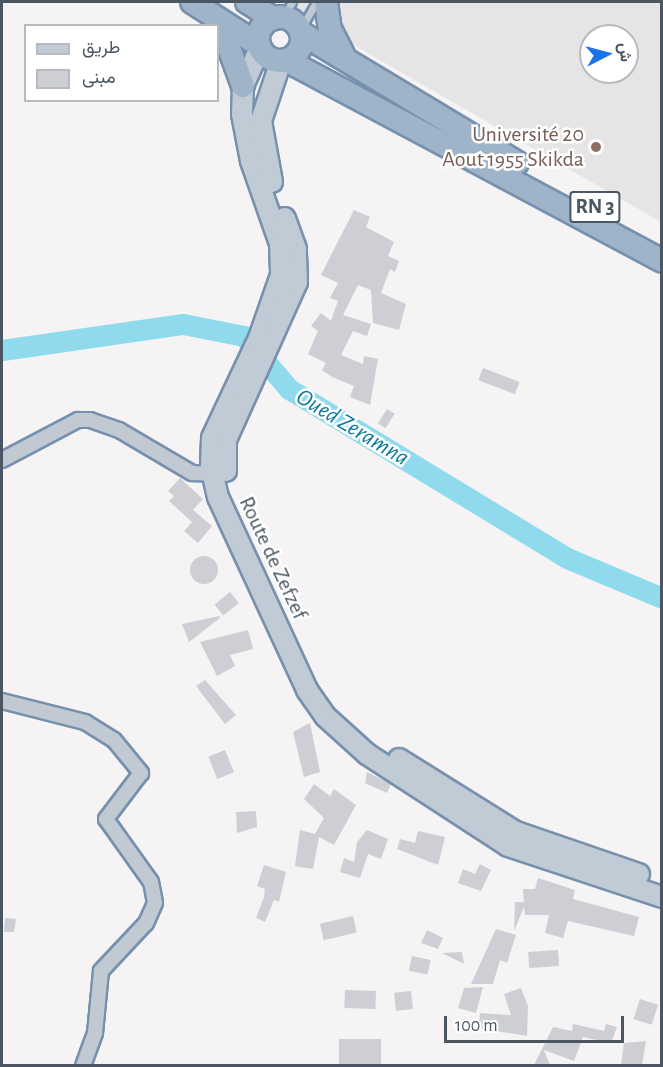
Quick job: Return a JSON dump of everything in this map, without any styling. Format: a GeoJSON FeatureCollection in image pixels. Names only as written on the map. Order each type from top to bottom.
{"type":"FeatureCollection","features":[{"type":"Feature","properties":{"kind":"highway"},"geometry":{"type":"LineString","coordinates":[[192,2],[218,20],[259,46],[284,61],[300,47],[290,20],[261,29],[259,46]]}},
{"type":"Feature","properties":{"kind":"highway","name":"RN 3"},"geometry":{"type":"LineString","coordinates":[[247,2],[290,20],[428,113],[662,245]]}},
{"type":"Feature","properties":{"kind":"highway"},"geometry":{"type":"LineString","coordinates":[[326,2],[330,29],[345,59]]}},
{"type":"Feature","properties":{"kind":"highway"},"geometry":{"type":"LineString","coordinates":[[218,20],[243,86]]}},
{"type":"Feature","properties":{"kind":"highway","name":"RN 3"},"geometry":{"type":"LineString","coordinates":[[284,61],[662,261]]}},
{"type":"Feature","properties":{"kind":"main road","name":"Route de Zefzef"},"geometry":{"type":"LineString","coordinates":[[259,46],[243,86],[245,136],[281,254],[279,286],[266,342]]}},
{"type":"Feature","properties":{"kind":"main road","name":"Route de Zefzef"},"geometry":{"type":"LineString","coordinates":[[284,61],[264,105],[261,138],[298,268],[266,342],[242,387],[226,440],[218,496],[307,690],[346,737],[508,846],[662,897]]}},
{"type":"Feature","properties":{"kind":"main road","name":"Route de Zefzef"},"geometry":{"type":"LineString","coordinates":[[220,474],[317,682],[354,727],[516,832],[662,882]]}},
{"type":"Feature","properties":{"kind":"street"},"geometry":{"type":"LineString","coordinates":[[2,460],[78,420],[90,420],[119,430],[181,469],[220,474]]}},
{"type":"Feature","properties":{"kind":"street"},"geometry":{"type":"LineString","coordinates":[[2,701],[85,722],[114,740],[141,773],[106,819],[151,882],[156,903],[146,923],[101,971],[95,1034],[82,1065]]}},
{"type":"Feature","properties":{"kind":"lane"},"geometry":{"type":"LineString","coordinates":[[290,20],[316,2]]}},
{"type":"Feature","properties":{"kind":"shaded area","name":"Université 20 Aout 1955 Skikda"},"geometry":{"type":"Polygon","coordinates":[[[279,2],[661,2],[661,222],[279,2]]]}},
{"type":"Feature","properties":{"kind":"building"},"geometry":{"type":"Polygon","coordinates":[[[354,210],[370,217],[366,227],[394,242],[388,256],[399,261],[395,272],[390,269],[381,293],[406,304],[399,330],[373,323],[371,290],[358,285],[343,315],[371,324],[367,336],[353,331],[341,355],[363,364],[364,356],[378,359],[370,405],[350,397],[354,386],[332,377],[322,370],[326,363],[308,354],[318,331],[311,326],[321,313],[331,321],[338,301],[330,298],[338,283],[321,275],[354,210]]]}},
{"type":"Feature","properties":{"kind":"building"},"geometry":{"type":"Polygon","coordinates":[[[483,368],[519,382],[515,394],[478,380],[483,368]]]}},
{"type":"Feature","properties":{"kind":"building"},"geometry":{"type":"Polygon","coordinates":[[[387,409],[395,414],[386,428],[378,423],[387,409]]]}},
{"type":"Feature","properties":{"kind":"building"},"geometry":{"type":"Polygon","coordinates":[[[180,478],[203,499],[193,510],[212,526],[198,543],[184,531],[192,522],[169,501],[174,496],[168,491],[180,478]]]}},
{"type":"Feature","properties":{"kind":"building"},"geometry":{"type":"Polygon","coordinates":[[[204,556],[214,560],[218,570],[214,580],[204,584],[194,580],[190,570],[194,560],[204,556]]]}},
{"type":"Feature","properties":{"kind":"building"},"geometry":{"type":"Polygon","coordinates":[[[230,592],[239,603],[223,615],[214,605],[230,592]]]}},
{"type":"Feature","properties":{"kind":"building"},"geometry":{"type":"Polygon","coordinates":[[[219,616],[220,618],[189,642],[182,624],[219,616]]]}},
{"type":"Feature","properties":{"kind":"building"},"geometry":{"type":"Polygon","coordinates":[[[248,630],[253,649],[230,655],[235,666],[217,676],[200,642],[248,630]]]}},
{"type":"Feature","properties":{"kind":"building"},"geometry":{"type":"Polygon","coordinates":[[[205,680],[236,715],[225,724],[196,686],[205,680]]]}},
{"type":"Feature","properties":{"kind":"building"},"geometry":{"type":"Polygon","coordinates":[[[310,723],[320,772],[304,777],[293,732],[310,723]]]}},
{"type":"Feature","properties":{"kind":"building"},"geometry":{"type":"Polygon","coordinates":[[[225,750],[234,772],[217,779],[208,757],[225,750]]]}},
{"type":"Feature","properties":{"kind":"building"},"geometry":{"type":"Polygon","coordinates":[[[367,772],[391,784],[387,793],[365,783],[367,772]]]}},
{"type":"Feature","properties":{"kind":"building"},"geometry":{"type":"Polygon","coordinates":[[[314,784],[330,796],[334,789],[356,805],[334,845],[319,837],[313,869],[295,866],[300,830],[315,834],[324,818],[304,799],[314,784]]]}},
{"type":"Feature","properties":{"kind":"building"},"geometry":{"type":"Polygon","coordinates":[[[256,811],[257,827],[237,833],[236,812],[256,811]]]}},
{"type":"Feature","properties":{"kind":"building"},"geometry":{"type":"Polygon","coordinates":[[[367,830],[388,839],[381,859],[368,854],[360,878],[340,872],[344,858],[354,862],[357,842],[367,830]]]}},
{"type":"Feature","properties":{"kind":"building"},"geometry":{"type":"Polygon","coordinates":[[[418,831],[445,837],[438,865],[397,849],[400,839],[415,843],[418,831]]]}},
{"type":"Feature","properties":{"kind":"building"},"geometry":{"type":"Polygon","coordinates":[[[480,864],[491,870],[481,891],[458,883],[463,869],[475,874],[480,864]]]}},
{"type":"Feature","properties":{"kind":"building"},"geometry":{"type":"Polygon","coordinates":[[[264,865],[286,872],[279,902],[274,900],[265,922],[256,918],[264,897],[265,889],[257,886],[264,865]]]}},
{"type":"Feature","properties":{"kind":"building"},"geometry":{"type":"Polygon","coordinates":[[[538,878],[575,890],[573,899],[639,917],[634,936],[568,921],[563,938],[545,933],[549,915],[525,915],[524,907],[514,931],[515,902],[524,902],[523,889],[535,889],[538,878]]]}},
{"type":"Feature","properties":{"kind":"building"},"geometry":{"type":"Polygon","coordinates":[[[353,916],[357,933],[324,940],[320,924],[353,916]]]}},
{"type":"Feature","properties":{"kind":"building"},"geometry":{"type":"Polygon","coordinates":[[[5,918],[16,919],[14,932],[4,932],[5,918]]]}},
{"type":"Feature","properties":{"kind":"building"},"geometry":{"type":"Polygon","coordinates":[[[496,929],[516,935],[507,963],[500,960],[493,984],[471,984],[496,929]]]}},
{"type":"Feature","properties":{"kind":"building"},"geometry":{"type":"Polygon","coordinates":[[[427,930],[443,938],[438,949],[421,943],[427,930]]]}},
{"type":"Feature","properties":{"kind":"building"},"geometry":{"type":"Polygon","coordinates":[[[558,950],[559,966],[529,968],[528,952],[558,950]]]}},
{"type":"Feature","properties":{"kind":"building"},"geometry":{"type":"Polygon","coordinates":[[[462,952],[464,964],[442,953],[462,952]]]}},
{"type":"Feature","properties":{"kind":"building"},"geometry":{"type":"Polygon","coordinates":[[[412,956],[431,960],[427,975],[409,971],[412,956]]]}},
{"type":"Feature","properties":{"kind":"building"},"geometry":{"type":"Polygon","coordinates":[[[483,987],[476,1013],[458,1008],[464,988],[483,987]]]}},
{"type":"Feature","properties":{"kind":"building"},"geometry":{"type":"Polygon","coordinates":[[[521,988],[528,1006],[527,1036],[479,1028],[480,1013],[511,1015],[504,994],[521,988]]]}},
{"type":"Feature","properties":{"kind":"building"},"geometry":{"type":"Polygon","coordinates":[[[345,990],[376,991],[375,1009],[344,1008],[345,990]]]}},
{"type":"Feature","properties":{"kind":"building"},"geometry":{"type":"Polygon","coordinates":[[[411,991],[413,1009],[396,1011],[394,993],[411,991]]]}},
{"type":"Feature","properties":{"kind":"building"},"geometry":{"type":"Polygon","coordinates":[[[640,999],[658,1005],[652,1025],[634,1019],[640,999]]]}},
{"type":"Feature","properties":{"kind":"building"},"geometry":{"type":"Polygon","coordinates":[[[573,1024],[604,1031],[606,1024],[617,1027],[611,1043],[583,1037],[574,1061],[544,1050],[550,1065],[534,1065],[553,1027],[572,1031],[573,1024]]]}},
{"type":"Feature","properties":{"kind":"building"},"geometry":{"type":"Polygon","coordinates":[[[339,1039],[381,1039],[381,1065],[339,1065],[339,1039]]]}},
{"type":"Feature","properties":{"kind":"building"},"geometry":{"type":"Polygon","coordinates":[[[646,1041],[642,1065],[621,1065],[624,1043],[646,1041]]]}},
{"type":"Feature","properties":{"kind":"waterway","name":"Oued Zeramna"},"geometry":{"type":"LineString","coordinates":[[2,350],[183,324],[244,336],[289,389],[567,558],[662,598]]}},
{"type":"Feature","properties":{"kind":"place","name":"Université 20 Aout 1955 Skikda"},"geometry":{"type":"Point","coordinates":[596,147]}}]}
